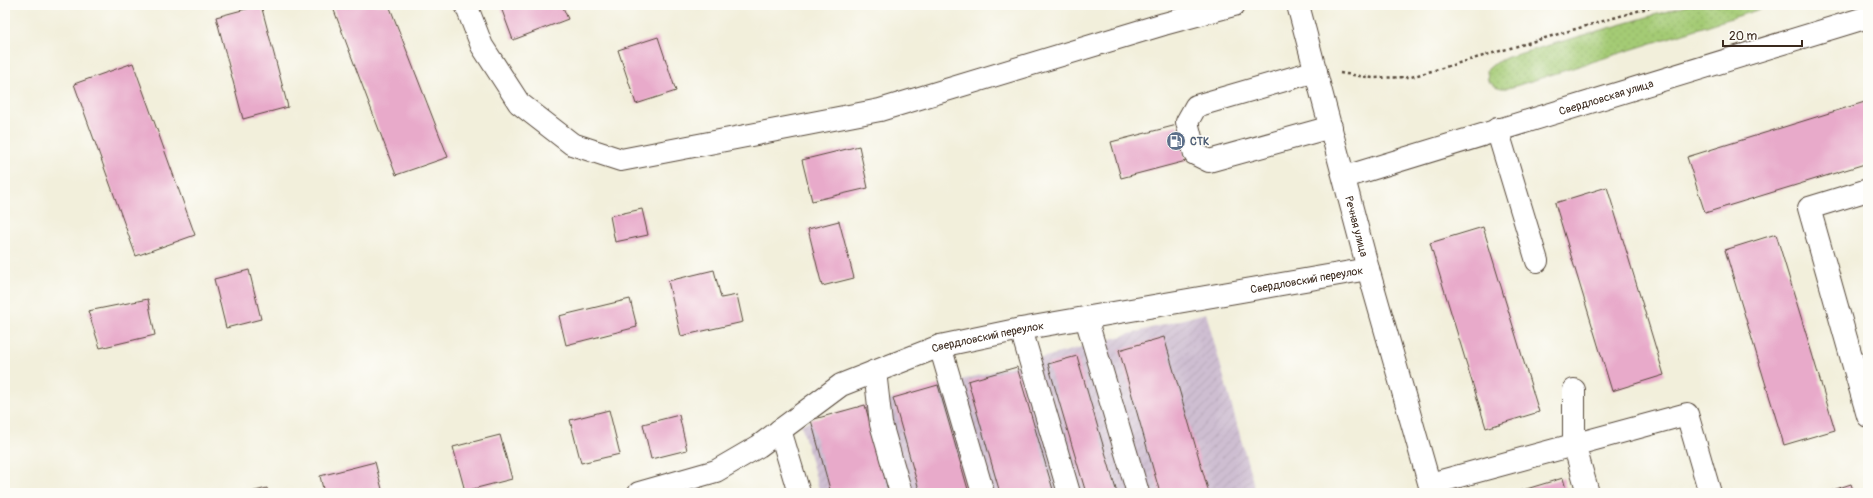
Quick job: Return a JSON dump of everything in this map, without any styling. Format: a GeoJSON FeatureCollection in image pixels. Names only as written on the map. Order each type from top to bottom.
{"type":"FeatureCollection","features":[{"type":"Feature","properties":{"kind":"street"},"geometry":{"type":"LineString","coordinates":[[466,5],[482,46],[519,103],[572,144],[621,160],[880,110],[1162,14],[1234,5]]}},
{"type":"Feature","properties":{"kind":"street","name":"Речная улица"},"geometry":{"type":"LineString","coordinates":[[1298,5],[1345,177],[1368,269],[1431,488]]}},
{"type":"Feature","properties":{"kind":"street","name":"Свердловская улица"},"geometry":{"type":"LineString","coordinates":[[1345,177],[1497,129],[1868,17]]}},
{"type":"Feature","properties":{"kind":"street"},"geometry":{"type":"LineString","coordinates":[[1316,71],[1196,106],[1187,122],[1195,154],[1209,161],[1331,126]]}},
{"type":"Feature","properties":{"kind":"street"},"geometry":{"type":"LineString","coordinates":[[1497,129],[1537,261]]}},
{"type":"Feature","properties":{"kind":"street"},"geometry":{"type":"LineString","coordinates":[[1868,190],[1809,208],[1868,416]]}},
{"type":"Feature","properties":{"kind":"street","name":"Свердловский переулок"},"geometry":{"type":"LineString","coordinates":[[639,493],[716,471],[759,446],[841,385],[940,346],[1021,329],[1368,269]]}},
{"type":"Feature","properties":{"kind":"street"},"geometry":{"type":"LineString","coordinates":[[1086,318],[1138,493]]}},
{"type":"Feature","properties":{"kind":"street"},"geometry":{"type":"LineString","coordinates":[[1021,329],[1069,493]]}},
{"type":"Feature","properties":{"kind":"street"},"geometry":{"type":"LineString","coordinates":[[940,346],[983,493]]}},
{"type":"Feature","properties":{"kind":"street"},"geometry":{"type":"LineString","coordinates":[[875,371],[881,424],[901,493]]}},
{"type":"Feature","properties":{"kind":"street"},"geometry":{"type":"LineString","coordinates":[[1574,390],[1574,444],[1588,493]]}},
{"type":"Feature","properties":{"kind":"street"},"geometry":{"type":"LineString","coordinates":[[1431,488],[1574,444],[1687,414],[1710,493]]}},
{"type":"Feature","properties":{"kind":"street"},"geometry":{"type":"LineString","coordinates":[[780,430],[799,493]]}},
{"type":"Feature","properties":{"kind":"path"},"geometry":{"type":"LineString","coordinates":[[1338,72],[1373,78],[1411,77],[1658,5]]}},
{"type":"Feature","properties":{"kind":"shaded area"},"geometry":{"type":"Polygon","coordinates":[[[1206,313],[1256,493],[820,493],[801,424],[1206,313]]]}},
{"type":"Feature","properties":{"kind":"green space"},"geometry":{"type":"Polygon","coordinates":[[[1689,5],[1773,5],[1509,88],[1498,87],[1488,81],[1487,70],[1495,63],[1508,57],[1689,5]]]}},
{"type":"Feature","properties":{"kind":"building"},"geometry":{"type":"Polygon","coordinates":[[[261,5],[288,107],[243,119],[216,17],[261,5]]]}},
{"type":"Feature","properties":{"kind":"building"},"geometry":{"type":"Polygon","coordinates":[[[332,5],[389,5],[448,157],[396,175],[332,5]]]}},
{"type":"Feature","properties":{"kind":"building"},"geometry":{"type":"Polygon","coordinates":[[[500,5],[562,5],[568,19],[513,40],[500,5]]]}},
{"type":"Feature","properties":{"kind":"building"},"geometry":{"type":"Polygon","coordinates":[[[658,37],[676,91],[636,104],[618,50],[658,37]]]}},
{"type":"Feature","properties":{"kind":"building"},"geometry":{"type":"Polygon","coordinates":[[[133,63],[195,235],[136,256],[74,84],[133,63]]]}},
{"type":"Feature","properties":{"kind":"building"},"geometry":{"type":"Polygon","coordinates":[[[1868,101],[1868,163],[1705,213],[1687,157],[1868,101]]]}},
{"type":"Feature","properties":{"kind":"building"},"geometry":{"type":"Polygon","coordinates":[[[1177,125],[1186,161],[1121,178],[1111,142],[1177,125]]]}},
{"type":"Feature","properties":{"kind":"building"},"geometry":{"type":"Polygon","coordinates":[[[859,146],[868,188],[812,201],[802,160],[859,146]]]}},
{"type":"Feature","properties":{"kind":"building"},"geometry":{"type":"Polygon","coordinates":[[[1607,187],[1664,375],[1612,391],[1555,203],[1607,187]]]}},
{"type":"Feature","properties":{"kind":"building"},"geometry":{"type":"Polygon","coordinates":[[[642,209],[648,235],[615,242],[610,216],[642,209]]]}},
{"type":"Feature","properties":{"kind":"building"},"geometry":{"type":"Polygon","coordinates":[[[839,221],[854,278],[822,286],[808,229],[839,221]]]}},
{"type":"Feature","properties":{"kind":"building"},"geometry":{"type":"Polygon","coordinates":[[[1483,227],[1539,412],[1486,428],[1430,243],[1483,227]]]}},
{"type":"Feature","properties":{"kind":"building"},"geometry":{"type":"Polygon","coordinates":[[[1776,234],[1835,430],[1784,445],[1725,250],[1776,234]]]}},
{"type":"Feature","properties":{"kind":"building"},"geometry":{"type":"Polygon","coordinates":[[[249,270],[261,319],[226,328],[214,279],[249,270]]]}},
{"type":"Feature","properties":{"kind":"building"},"geometry":{"type":"Polygon","coordinates":[[[714,270],[721,298],[737,295],[743,322],[681,336],[668,281],[714,270]]]}},
{"type":"Feature","properties":{"kind":"building"},"geometry":{"type":"Polygon","coordinates":[[[148,299],[155,335],[100,348],[88,311],[148,299]]]}},
{"type":"Feature","properties":{"kind":"building"},"geometry":{"type":"Polygon","coordinates":[[[630,299],[637,327],[566,345],[559,316],[630,299]]]}},
{"type":"Feature","properties":{"kind":"building"},"geometry":{"type":"Polygon","coordinates":[[[1164,337],[1209,493],[1160,493],[1119,350],[1164,337]]]}},
{"type":"Feature","properties":{"kind":"building"},"geometry":{"type":"Polygon","coordinates":[[[1077,356],[1117,493],[1086,493],[1048,364],[1077,356]]]}},
{"type":"Feature","properties":{"kind":"building"},"geometry":{"type":"Polygon","coordinates":[[[1017,367],[1054,493],[1000,493],[968,381],[1017,367]]]}},
{"type":"Feature","properties":{"kind":"building"},"geometry":{"type":"Polygon","coordinates":[[[938,385],[969,493],[920,493],[893,398],[938,385]]]}},
{"type":"Feature","properties":{"kind":"building"},"geometry":{"type":"Polygon","coordinates":[[[865,405],[889,493],[831,493],[811,420],[865,405]]]}},
{"type":"Feature","properties":{"kind":"building"},"geometry":{"type":"Polygon","coordinates":[[[609,410],[620,454],[581,463],[570,420],[609,410]]]}},
{"type":"Feature","properties":{"kind":"building"},"geometry":{"type":"Polygon","coordinates":[[[679,415],[687,450],[651,459],[643,424],[679,415]]]}},
{"type":"Feature","properties":{"kind":"building"},"geometry":{"type":"Polygon","coordinates":[[[500,435],[512,479],[465,491],[453,447],[500,435]]]}},
{"type":"Feature","properties":{"kind":"building"},"geometry":{"type":"Polygon","coordinates":[[[375,462],[383,493],[324,493],[320,476],[375,462]]]}},
{"type":"Feature","properties":{"kind":"building"},"geometry":{"type":"Polygon","coordinates":[[[1563,478],[1567,493],[1513,493],[1563,478]]]}},
{"type":"Feature","properties":{"kind":"building"},"geometry":{"type":"Polygon","coordinates":[[[1851,484],[1854,493],[1824,493],[1851,484]]]}},
{"type":"Feature","properties":{"kind":"building"},"geometry":{"type":"Polygon","coordinates":[[[267,488],[268,493],[251,493],[251,492],[267,488]]]}},
{"type":"Feature","properties":{"kind":"place","name":"СТК"},"geometry":{"type":"Point","coordinates":[1176,141]}}]}
